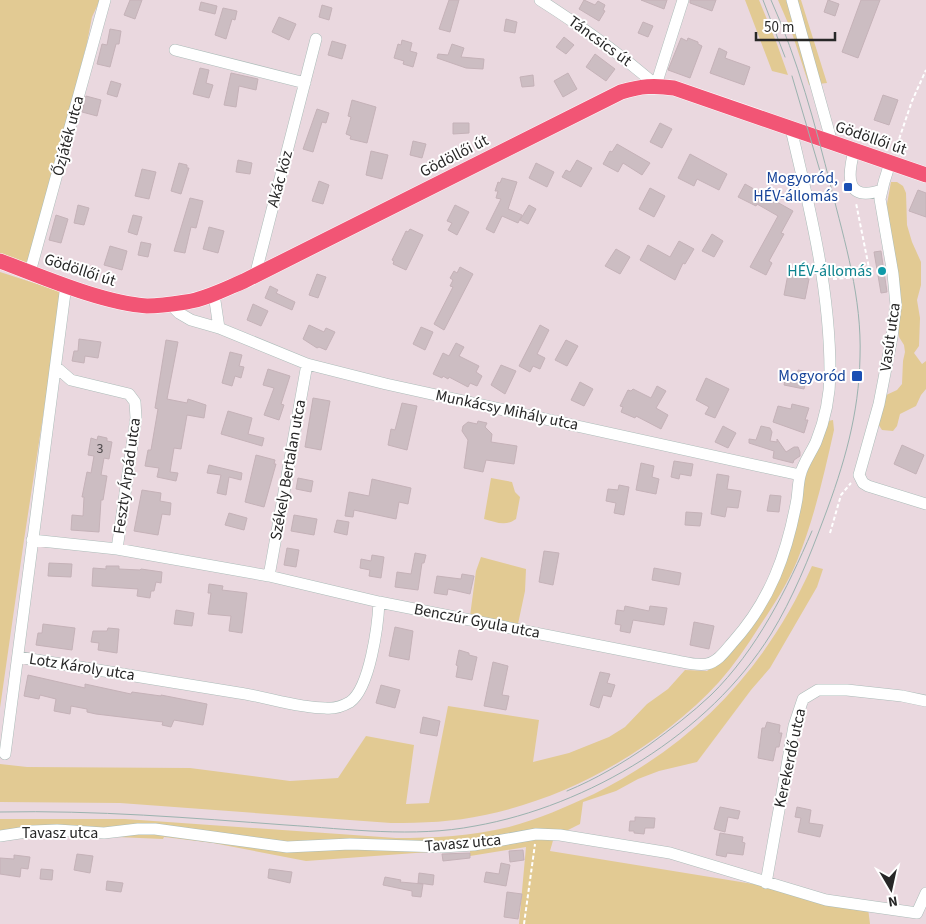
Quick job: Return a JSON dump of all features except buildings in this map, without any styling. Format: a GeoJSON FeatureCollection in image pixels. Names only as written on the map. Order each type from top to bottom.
{"type":"FeatureCollection","features":[{"type":"Feature","properties":{"kind":"main road","name":"Gödöllői út"},"geometry":{"type":"LineString","coordinates":[[0,261],[66,285],[122,302],[150,306],[187,302],[214,294],[255,276],[621,92],[638,87],[656,85],[674,88],[926,175]]}},
{"type":"Feature","properties":{"kind":"street","name":"Őzjáték utca"},"geometry":{"type":"LineString","coordinates":[[30,272],[105,0]]}},
{"type":"Feature","properties":{"kind":"street","name":"Táncsics út"},"geometry":{"type":"LineString","coordinates":[[540,0],[578,24],[627,60],[656,85]]}},
{"type":"Feature","properties":{"kind":"street"},"geometry":{"type":"LineString","coordinates":[[656,85],[683,0]]}},
{"type":"Feature","properties":{"kind":"street"},"geometry":{"type":"LineString","coordinates":[[792,0],[832,143]]}},
{"type":"Feature","properties":{"kind":"street","name":"Akác köz"},"geometry":{"type":"LineString","coordinates":[[255,276],[316,39]]}},
{"type":"Feature","properties":{"kind":"street"},"geometry":{"type":"LineString","coordinates":[[175,50],[305,83]]}},
{"type":"Feature","properties":{"kind":"street"},"geometry":{"type":"LineString","coordinates":[[791,129],[813,220],[824,281],[830,371],[830,385],[822,423],[816,442],[800,475]]}},
{"type":"Feature","properties":{"kind":"street"},"geometry":{"type":"LineString","coordinates":[[854,150],[850,168],[853,188],[857,192],[864,194],[882,190]]}},
{"type":"Feature","properties":{"kind":"street","name":"Vasút utca"},"geometry":{"type":"LineString","coordinates":[[861,481],[859,472],[879,404],[896,305],[893,274],[881,206],[882,190],[890,163]]}},
{"type":"Feature","properties":{"kind":"street","name":"Lotz Károly utca"},"geometry":{"type":"LineString","coordinates":[[66,285],[18,657],[256,695],[328,709],[349,703],[356,697],[361,688],[375,643],[379,602]]}},
{"type":"Feature","properties":{"kind":"street"},"geometry":{"type":"LineString","coordinates":[[214,294],[219,328]]}},
{"type":"Feature","properties":{"kind":"street","name":"Munkácsy Mihály utca"},"geometry":{"type":"LineString","coordinates":[[170,304],[190,320],[219,328],[307,364],[386,384],[800,475]]}},
{"type":"Feature","properties":{"kind":"street","name":"Székely Bertalan utca"},"geometry":{"type":"LineString","coordinates":[[269,576],[307,364]]}},
{"type":"Feature","properties":{"kind":"street","name":"Feszty Árpád utca"},"geometry":{"type":"LineString","coordinates":[[56,367],[71,380],[123,392],[132,397],[135,402],[136,418],[117,549]]}},
{"type":"Feature","properties":{"kind":"street","name":"Benczúr Gyula utca"},"geometry":{"type":"LineString","coordinates":[[32,540],[117,549],[269,576],[379,602],[677,661],[706,665],[719,658],[744,630],[761,606],[771,587],[786,545],[797,499],[800,475]]}},
{"type":"Feature","properties":{"kind":"street"},"geometry":{"type":"LineString","coordinates":[[861,481],[868,486],[926,504]]}},
{"type":"Feature","properties":{"kind":"street"},"geometry":{"type":"LineString","coordinates":[[5,754],[18,657]]}},
{"type":"Feature","properties":{"kind":"street","name":"Kerekerdő utca"},"geometry":{"type":"LineString","coordinates":[[766,883],[794,726],[803,699],[818,690],[847,690],[902,696],[926,701]]}},
{"type":"Feature","properties":{"kind":"street","name":"Tavasz utca"},"geometry":{"type":"LineString","coordinates":[[0,836],[33,831],[57,830],[104,833],[155,829],[287,847],[350,844],[442,847],[474,845],[536,834],[560,835],[670,854],[826,900],[917,913],[926,893]]}},
{"type":"Feature","properties":{"kind":"path"},"geometry":{"type":"LineString","coordinates":[[890,163],[912,101],[926,70]]}},
{"type":"Feature","properties":{"kind":"path"},"geometry":{"type":"LineString","coordinates":[[824,281],[870,274],[853,188]]}},
{"type":"Feature","properties":{"kind":"path"},"geometry":{"type":"LineString","coordinates":[[830,533],[841,496],[851,483],[861,481]]}},
{"type":"Feature","properties":{"kind":"path"},"geometry":{"type":"LineString","coordinates":[[524,924],[536,834]]}},
{"type":"Feature","properties":{"kind":"shaded area"},"geometry":{"type":"Polygon","coordinates":[[[0,0],[100,0],[92,17],[87,43],[32,252],[26,263],[0,254],[0,0]]]}},
{"type":"Feature","properties":{"kind":"shaded area"},"geometry":{"type":"Polygon","coordinates":[[[745,0],[759,0],[788,75],[772,71],[745,0]]]}},
{"type":"Feature","properties":{"kind":"shaded area"},"geometry":{"type":"Polygon","coordinates":[[[778,0],[801,0],[827,83],[809,85],[791,30],[778,0]]]}},
{"type":"Feature","properties":{"kind":"shaded area"},"geometry":{"type":"Polygon","coordinates":[[[891,182],[897,182],[903,186],[906,193],[907,225],[921,262],[921,285],[917,300],[920,318],[919,346],[914,353],[922,364],[926,361],[926,389],[916,406],[900,414],[897,426],[893,431],[882,430],[876,421],[884,396],[897,390],[902,384],[905,352],[904,345],[899,337],[887,204],[891,182]]]}},
{"type":"Feature","properties":{"kind":"shaded area"},"geometry":{"type":"Polygon","coordinates":[[[0,272],[62,292],[0,708],[0,272]]]}},
{"type":"Feature","properties":{"kind":"shaded area"},"geometry":{"type":"Polygon","coordinates":[[[833,420],[834,430],[814,513],[797,561],[780,595],[745,648],[719,682],[669,728],[642,748],[581,782],[550,796],[518,807],[450,821],[414,823],[391,823],[120,803],[0,802],[0,764],[27,767],[190,768],[290,781],[338,778],[366,736],[414,745],[406,804],[429,803],[448,706],[539,720],[533,762],[569,753],[609,737],[625,727],[647,704],[668,689],[685,670],[707,671],[719,663],[762,609],[807,472],[828,421],[833,420]]]}},
{"type":"Feature","properties":{"kind":"shaded area"},"geometry":{"type":"Polygon","coordinates":[[[491,478],[512,482],[515,492],[520,497],[516,519],[508,523],[484,519],[491,478]]]}},
{"type":"Feature","properties":{"kind":"shaded area"},"geometry":{"type":"Polygon","coordinates":[[[481,557],[526,569],[525,591],[518,624],[470,616],[476,571],[481,557]]]}},
{"type":"Feature","properties":{"kind":"shaded area"},"geometry":{"type":"Polygon","coordinates":[[[812,566],[823,569],[817,587],[770,668],[751,690],[697,762],[659,771],[638,779],[616,791],[583,802],[580,824],[554,837],[550,851],[771,887],[868,908],[870,924],[519,924],[526,847],[470,856],[470,849],[306,861],[213,843],[164,837],[163,839],[0,832],[0,819],[125,819],[410,838],[481,833],[531,820],[594,794],[630,774],[695,727],[724,700],[773,638],[794,603],[812,566]]]}},
{"type":"Feature","properties":{"kind":"tram line"},"geometry":{"type":"LineString","coordinates":[[763,0],[785,57]]}},
{"type":"Feature","properties":{"kind":"tram line"},"geometry":{"type":"LineString","coordinates":[[0,812],[72,812],[143,815],[381,832],[452,830],[518,816],[560,802],[602,783],[642,760],[680,733],[714,703],[745,670],[771,634],[800,577],[824,518],[844,459],[857,399],[859,378],[860,335],[852,271],[805,92],[790,46],[771,0]]}},
{"type":"Feature","properties":{"kind":"tram line"},"geometry":{"type":"LineString","coordinates":[[792,76],[820,171]]}},
{"type":"Feature","properties":{"kind":"tram line"},"geometry":{"type":"LineString","coordinates":[[567,791],[599,776],[639,752],[681,721],[711,695],[728,677],[757,639],[781,597],[812,531]]}},
{"type":"Feature","properties":{"kind":"place","name":"Mogyoród, HÉV-állomás"},"geometry":{"type":"Point","coordinates":[848,187]}},
{"type":"Feature","properties":{"kind":"place","name":"HÉV-állomás"},"geometry":{"type":"Point","coordinates":[882,271]}},
{"type":"Feature","properties":{"kind":"place","name":"Mogyoród"},"geometry":{"type":"Point","coordinates":[857,376]}}]}
